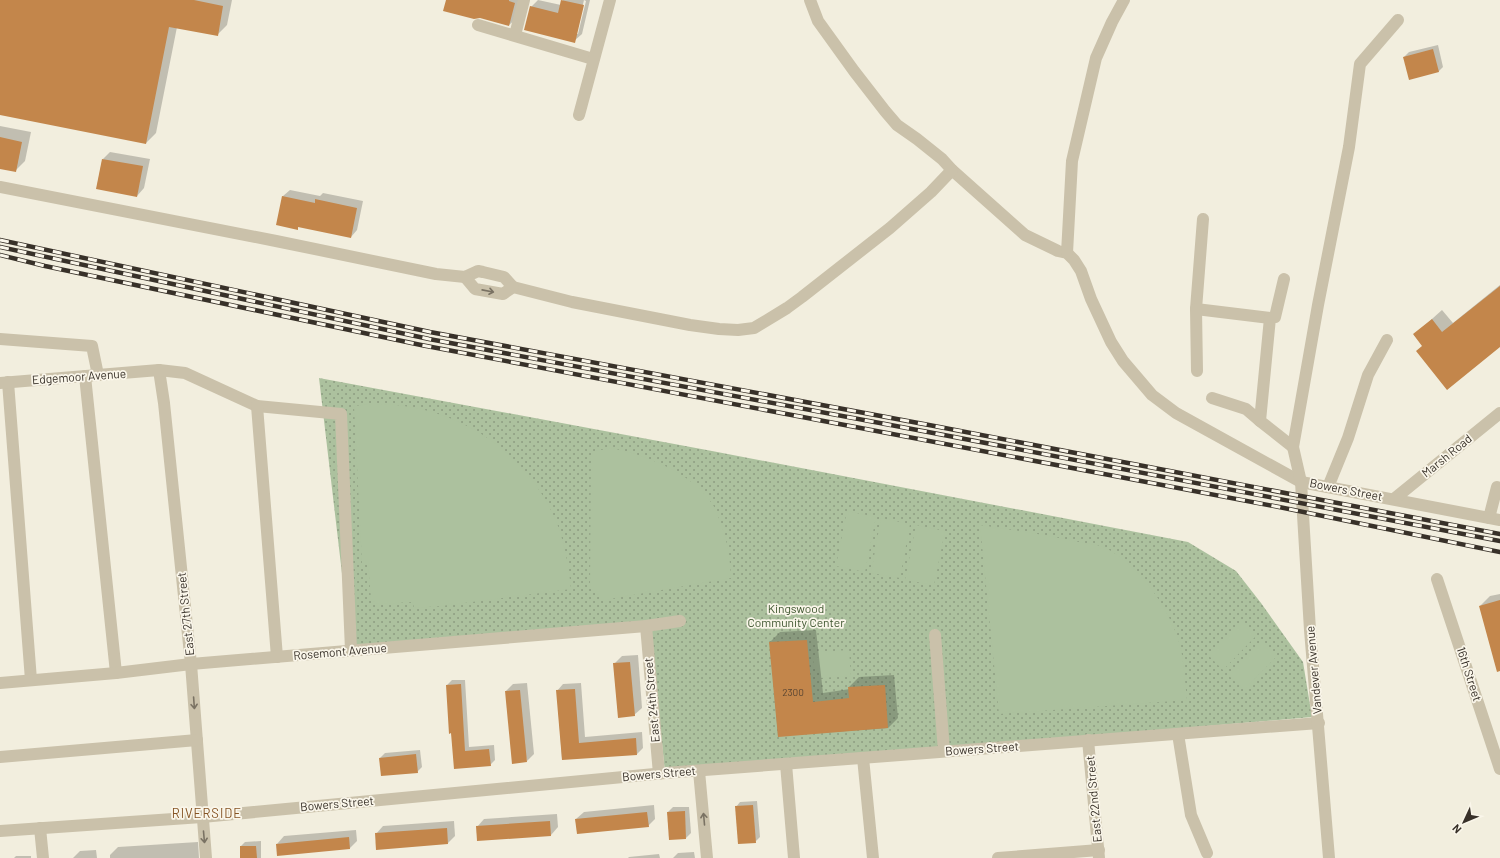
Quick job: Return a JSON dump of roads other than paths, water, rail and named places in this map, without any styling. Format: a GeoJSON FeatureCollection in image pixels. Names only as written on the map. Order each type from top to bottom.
{"type":"FeatureCollection","features":[{"type":"Feature","properties":{"kind":"street"},"geometry":{"type":"LineString","coordinates":[[515,35],[524,0]]}},
{"type":"Feature","properties":{"kind":"street"},"geometry":{"type":"LineString","coordinates":[[579,115],[610,0]]}},
{"type":"Feature","properties":{"kind":"street"},"geometry":{"type":"LineString","coordinates":[[810,0],[818,20],[854,71],[897,125],[942,159],[952,170],[1025,235],[1058,251],[1067,253],[1072,161],[1096,58],[1112,22],[1124,0]]}},
{"type":"Feature","properties":{"kind":"street"},"geometry":{"type":"LineString","coordinates":[[1212,398],[1246,409],[1293,447],[1318,305],[1349,146],[1360,64],[1398,20]]}},
{"type":"Feature","properties":{"kind":"street"},"geometry":{"type":"LineString","coordinates":[[478,25],[593,59]]}},
{"type":"Feature","properties":{"kind":"street"},"geometry":{"type":"LineString","coordinates":[[0,187],[262,238],[436,274],[465,277],[478,272],[483,272],[504,276],[513,287],[572,302],[690,325],[725,330],[738,330],[754,328],[787,308],[890,228],[952,170]]}},
{"type":"Feature","properties":{"kind":"street"},"geometry":{"type":"LineString","coordinates":[[1197,371],[1196,309],[1203,219]]}},
{"type":"Feature","properties":{"kind":"street","name":"Bowers Street"},"geometry":{"type":"LineString","coordinates":[[1067,253],[1081,271],[1091,299],[1111,342],[1123,361],[1152,395],[1176,413],[1301,482],[1494,519]]}},
{"type":"Feature","properties":{"kind":"street"},"geometry":{"type":"LineString","coordinates":[[465,277],[476,288],[487,291],[503,294],[513,287]]}},
{"type":"Feature","properties":{"kind":"street"},"geometry":{"type":"LineString","coordinates":[[1196,309],[1270,318],[1275,317],[1284,279]]}},
{"type":"Feature","properties":{"kind":"street"},"geometry":{"type":"LineString","coordinates":[[1260,421],[1270,318]]}},
{"type":"Feature","properties":{"kind":"street"},"geometry":{"type":"LineString","coordinates":[[0,339],[92,346],[98,375]]}},
{"type":"Feature","properties":{"kind":"street"},"geometry":{"type":"LineString","coordinates":[[1328,487],[1348,438],[1368,375],[1388,340]]}},
{"type":"Feature","properties":{"kind":"street","name":"Edgemoor Avenue"},"geometry":{"type":"LineString","coordinates":[[4,383],[159,370],[185,373],[257,406],[341,414],[351,650]]}},
{"type":"Feature","properties":{"kind":"street","name":"East 27th Street"},"geometry":{"type":"LineString","coordinates":[[159,370],[164,402],[191,664],[206,858]]}},
{"type":"Feature","properties":{"kind":"street"},"geometry":{"type":"LineString","coordinates":[[85,376],[116,673]]}},
{"type":"Feature","properties":{"kind":"street"},"geometry":{"type":"LineString","coordinates":[[4,383],[31,680]]}},
{"type":"Feature","properties":{"kind":"street"},"geometry":{"type":"LineString","coordinates":[[257,406],[277,657]]}},
{"type":"Feature","properties":{"kind":"street","name":"Marsh Road"},"geometry":{"type":"LineString","coordinates":[[1394,499],[1500,413]]}},
{"type":"Feature","properties":{"kind":"street","name":"Vandever Avenue"},"geometry":{"type":"LineString","coordinates":[[1293,447],[1301,482],[1310,630],[1319,723],[1329,858]]}},
{"type":"Feature","properties":{"kind":"street"},"geometry":{"type":"LineString","coordinates":[[1494,519],[1497,487]]}},
{"type":"Feature","properties":{"kind":"street","name":"16th Street"},"geometry":{"type":"LineString","coordinates":[[1437,579],[1500,769]]}},
{"type":"Feature","properties":{"kind":"street","name":"Rosemont Avenue"},"geometry":{"type":"LineString","coordinates":[[0,683],[116,673],[191,664],[646,626],[680,621]]}},
{"type":"Feature","properties":{"kind":"street","name":"East 24th Street"},"geometry":{"type":"LineString","coordinates":[[646,626],[659,774]]}},
{"type":"Feature","properties":{"kind":"street"},"geometry":{"type":"LineString","coordinates":[[935,635],[944,752]]}},
{"type":"Feature","properties":{"kind":"street","name":"Bowers Street"},"geometry":{"type":"LineString","coordinates":[[0,831],[202,817],[659,774],[1319,723]]}},
{"type":"Feature","properties":{"kind":"street"},"geometry":{"type":"LineString","coordinates":[[1178,734],[1191,815],[1206,853]]}},
{"type":"Feature","properties":{"kind":"street"},"geometry":{"type":"LineString","coordinates":[[0,757],[196,740]]}},
{"type":"Feature","properties":{"kind":"street","name":"East 22nd Street"},"geometry":{"type":"LineString","coordinates":[[1088,740],[1099,854]]}},
{"type":"Feature","properties":{"kind":"street"},"geometry":{"type":"LineString","coordinates":[[863,758],[873,858]]}},
{"type":"Feature","properties":{"kind":"street"},"geometry":{"type":"LineString","coordinates":[[786,764],[794,858]]}},
{"type":"Feature","properties":{"kind":"street"},"geometry":{"type":"LineString","coordinates":[[699,771],[707,858]]}},
{"type":"Feature","properties":{"kind":"street"},"geometry":{"type":"LineString","coordinates":[[40,828],[43,858]]}},
{"type":"Feature","properties":{"kind":"street"},"geometry":{"type":"LineString","coordinates":[[998,858],[1099,854]]}},
{"type":"Feature","properties":{"kind":"railway"},"geometry":{"type":"LineString","coordinates":[[0,240],[430,332],[1500,534]]}},
{"type":"Feature","properties":{"kind":"railway"},"geometry":{"type":"LineString","coordinates":[[0,247],[429,339],[1500,541]]}},
{"type":"Feature","properties":{"kind":"railway"},"geometry":{"type":"LineString","coordinates":[[0,255],[45,266],[421,345],[1279,507],[1500,552]]}},
{"type":"Feature","properties":{"kind":"district","name":"RIVERSIDE"},"geometry":{"type":"Point","coordinates":[207,813]}},
{"type":"Feature","properties":{"kind":"park label","name":"Kingswood Community Center"},"geometry":{"type":"Point","coordinates":[796,616]}}]}
